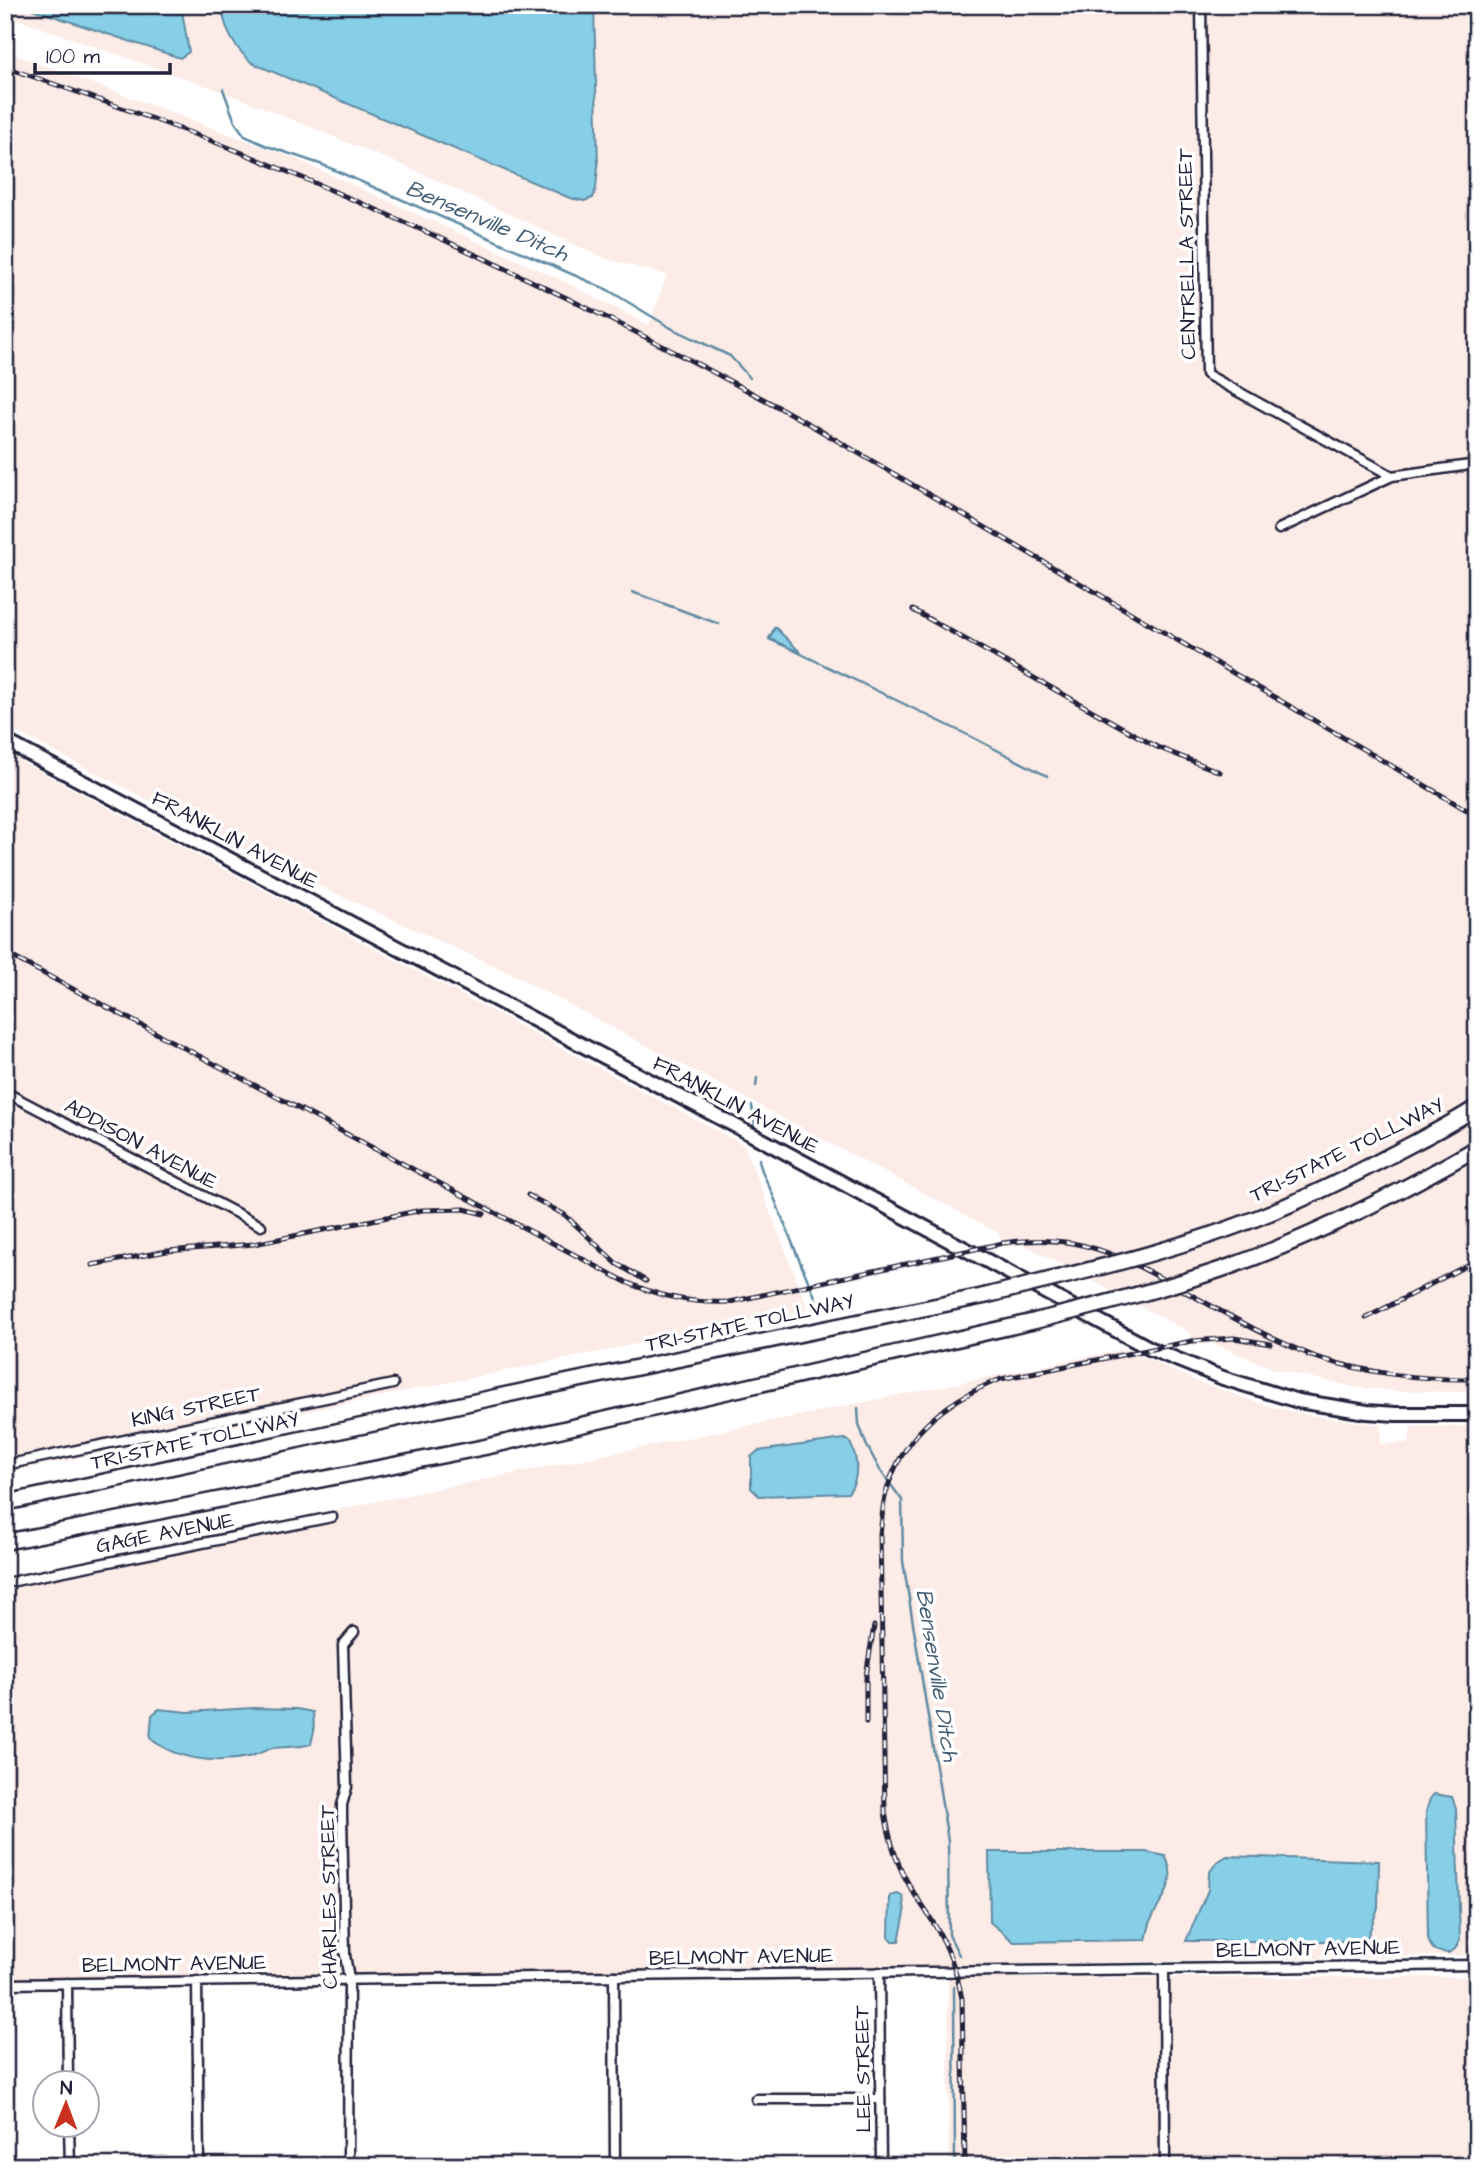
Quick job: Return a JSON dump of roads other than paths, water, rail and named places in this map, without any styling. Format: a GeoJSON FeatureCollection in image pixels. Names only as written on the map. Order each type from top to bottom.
{"type":"FeatureCollection","features":[{"type":"Feature","properties":{"kind":"highway","name":"TRI-STATE TOLLWAY"},"geometry":{"type":"LineString","coordinates":[[5,1503],[533,1389],[985,1296],[1102,1267],[1261,1217],[1349,1177],[1453,1123],[1477,1107]]}},
{"type":"Feature","properties":{"kind":"highway"},"geometry":{"type":"LineString","coordinates":[[5,1542],[485,1447],[1143,1294],[1233,1265],[1344,1219],[1477,1148]]}},
{"type":"Feature","properties":{"kind":"main road","name":"FRANKLIN AVENUE"},"geometry":{"type":"LineString","coordinates":[[5,741],[766,1142],[1151,1349],[1223,1378],[1298,1401],[1367,1412],[1477,1414]]}},
{"type":"Feature","properties":{"kind":"street","name":"CENTRELLA STREET"},"geometry":{"type":"LineString","coordinates":[[1201,5],[1206,374],[1392,477]]}},
{"type":"Feature","properties":{"kind":"street"},"geometry":{"type":"LineString","coordinates":[[1279,529],[1392,477],[1477,464]]}},
{"type":"Feature","properties":{"kind":"street","name":"ADDISON AVENUE"},"geometry":{"type":"LineString","coordinates":[[5,1092],[261,1226]]}},
{"type":"Feature","properties":{"kind":"street","name":"KING STREET"},"geometry":{"type":"LineString","coordinates":[[5,1465],[393,1384]]}},
{"type":"Feature","properties":{"kind":"street","name":"GAGE AVENUE"},"geometry":{"type":"LineString","coordinates":[[5,1583],[332,1517]]}},
{"type":"Feature","properties":{"kind":"street","name":"CHARLES STREET"},"geometry":{"type":"LineString","coordinates":[[348,2166],[349,1979],[345,1955],[342,1805],[346,1787],[344,1645],[354,1632]]}},
{"type":"Feature","properties":{"kind":"street","name":"BELMONT AVENUE"},"geometry":{"type":"LineString","coordinates":[[5,1984],[1477,1965]]}},
{"type":"Feature","properties":{"kind":"street"},"geometry":{"type":"LineString","coordinates":[[1164,1969],[1165,2166]]}},
{"type":"Feature","properties":{"kind":"street","name":"LEE STREET"},"geometry":{"type":"LineString","coordinates":[[879,1972],[881,2166]]}},
{"type":"Feature","properties":{"kind":"street"},"geometry":{"type":"LineString","coordinates":[[614,1976],[614,2166]]}},
{"type":"Feature","properties":{"kind":"street"},"geometry":{"type":"LineString","coordinates":[[197,1981],[199,2166]]}},
{"type":"Feature","properties":{"kind":"street"},"geometry":{"type":"LineString","coordinates":[[67,1983],[68,2070]]}},
{"type":"Feature","properties":{"kind":"street"},"geometry":{"type":"LineString","coordinates":[[756,2099],[880,2099]]}},
{"type":"Feature","properties":{"kind":"street"},"geometry":{"type":"LineString","coordinates":[[69,2140],[69,2166]]}},
{"type":"Feature","properties":{"kind":"water"},"geometry":{"type":"Polygon","coordinates":[[[20,5],[181,5],[189,52],[180,58],[20,5]]]}},
{"type":"Feature","properties":{"kind":"water"},"geometry":{"type":"Polygon","coordinates":[[[221,5],[594,5],[598,166],[593,198],[584,201],[570,198],[252,63],[231,37],[221,5]]]}},
{"type":"Feature","properties":{"kind":"water"},"geometry":{"type":"Polygon","coordinates":[[[775,627],[801,653],[769,639],[775,627]]]}},
{"type":"Feature","properties":{"kind":"water"},"geometry":{"type":"Polygon","coordinates":[[[844,1439],[849,1441],[856,1460],[856,1474],[848,1493],[759,1496],[751,1488],[751,1457],[758,1451],[844,1439]]]}},
{"type":"Feature","properties":{"kind":"water"},"geometry":{"type":"Polygon","coordinates":[[[253,1708],[313,1712],[314,1731],[311,1744],[273,1748],[236,1759],[210,1760],[184,1756],[150,1738],[152,1715],[159,1709],[188,1712],[253,1708]]]}},
{"type":"Feature","properties":{"kind":"water"},"geometry":{"type":"Polygon","coordinates":[[[1434,1794],[1452,1797],[1456,1808],[1460,1939],[1455,1949],[1448,1953],[1435,1950],[1428,1938],[1426,1812],[1434,1794]]]}},
{"type":"Feature","properties":{"kind":"water"},"geometry":{"type":"Polygon","coordinates":[[[989,1852],[1146,1852],[1165,1856],[1169,1865],[1170,1881],[1152,1918],[1146,1940],[1014,1942],[990,1922],[989,1852]]]}},
{"type":"Feature","properties":{"kind":"water"},"geometry":{"type":"Polygon","coordinates":[[[1227,1856],[1379,1861],[1378,1908],[1366,1941],[1186,1941],[1208,1890],[1209,1873],[1217,1862],[1227,1856]]]}},
{"type":"Feature","properties":{"kind":"water"},"geometry":{"type":"Polygon","coordinates":[[[890,1896],[903,1896],[905,1913],[899,1941],[893,1941],[889,1937],[890,1896]]]}},
{"type":"Feature","properties":{"kind":"waterway","name":"Bensenville Ditch"},"geometry":{"type":"LineString","coordinates":[[223,89],[235,122],[245,136],[323,165],[608,290],[671,328],[730,356],[750,378]]}},
{"type":"Feature","properties":{"kind":"waterway"},"geometry":{"type":"LineString","coordinates":[[632,592],[719,624]]}},
{"type":"Feature","properties":{"kind":"waterway","name":"Bensenville Ditch"},"geometry":{"type":"LineString","coordinates":[[775,627],[769,639],[785,646]]}},
{"type":"Feature","properties":{"kind":"waterway"},"geometry":{"type":"LineString","coordinates":[[791,649],[1047,776]]}},
{"type":"Feature","properties":{"kind":"waterway","name":"Bensenville Ditch"},"geometry":{"type":"LineString","coordinates":[[756,1086],[757,1078]]}},
{"type":"Feature","properties":{"kind":"waterway","name":"Bensenville Ditch"},"geometry":{"type":"LineString","coordinates":[[752,1106],[755,1126]]}},
{"type":"Feature","properties":{"kind":"waterway","name":"Bensenville Ditch"},"geometry":{"type":"LineString","coordinates":[[759,1159],[822,1312]]}},
{"type":"Feature","properties":{"kind":"waterway","name":"Bensenville Ditch"},"geometry":{"type":"LineString","coordinates":[[858,1408],[859,1424],[866,1444],[880,1470],[902,1500],[903,1561],[948,1841],[949,1935],[959,1955]]}},
{"type":"Feature","properties":{"kind":"waterway","name":"Bensenville Ditch"},"geometry":{"type":"LineString","coordinates":[[954,1987],[955,2166]]}},
{"type":"Feature","properties":{"kind":"railway"},"geometry":{"type":"LineString","coordinates":[[5,67],[185,131],[317,184],[531,281],[671,350],[809,424],[1477,816]]}},
{"type":"Feature","properties":{"kind":"railway"},"geometry":{"type":"LineString","coordinates":[[913,610],[1157,747],[1220,772]]}},
{"type":"Feature","properties":{"kind":"railway"},"geometry":{"type":"LineString","coordinates":[[5,953],[626,1282],[651,1292],[690,1301],[730,1302],[1003,1243],[1037,1240],[1063,1242],[1087,1246],[1131,1263],[1250,1326],[1316,1357]]}},
{"type":"Feature","properties":{"kind":"railway"},"geometry":{"type":"LineString","coordinates":[[528,1195],[565,1215],[616,1263],[646,1281]]}},
{"type":"Feature","properties":{"kind":"railway"},"geometry":{"type":"LineString","coordinates":[[92,1265],[167,1251],[254,1244],[422,1210],[464,1209],[484,1214]]}},
{"type":"Feature","properties":{"kind":"railway"},"geometry":{"type":"LineString","coordinates":[[1366,1318],[1477,1260]]}},
{"type":"Feature","properties":{"kind":"railway"},"geometry":{"type":"LineString","coordinates":[[965,2166],[960,1989],[944,1942],[899,1866],[885,1812],[880,1534],[884,1502],[892,1475],[914,1438],[928,1423],[962,1398],[1001,1379],[1192,1341],[1234,1338],[1271,1344]]}},
{"type":"Feature","properties":{"kind":"railway"},"geometry":{"type":"LineString","coordinates":[[1308,1355],[1391,1374],[1477,1379]]}},
{"type":"Feature","properties":{"kind":"railway"},"geometry":{"type":"LineString","coordinates":[[866,1722],[866,1676],[874,1626]]}}]}
